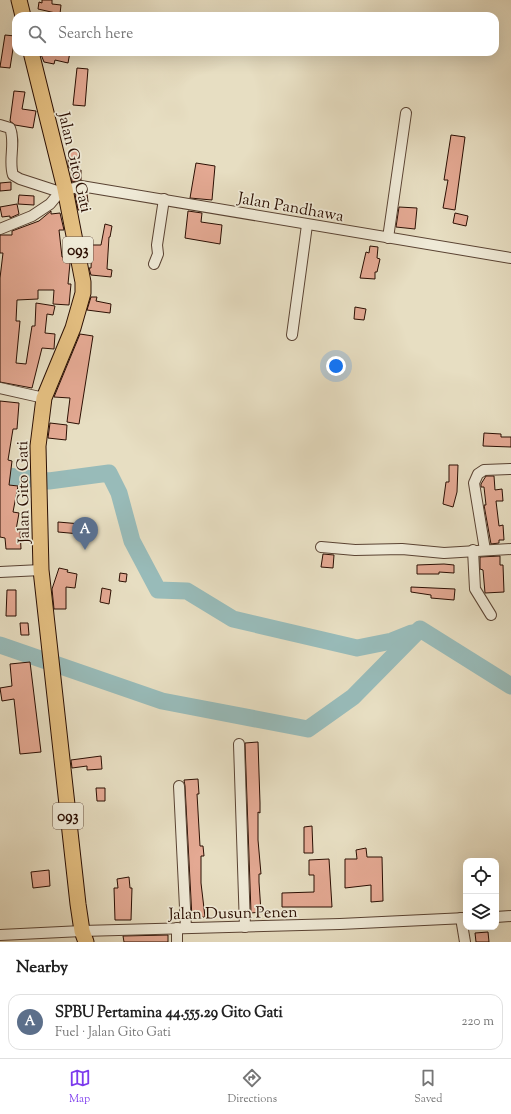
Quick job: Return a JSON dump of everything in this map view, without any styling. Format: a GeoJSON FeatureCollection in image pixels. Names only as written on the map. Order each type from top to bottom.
{"type":"FeatureCollection","features":[{"type":"Feature","properties":{"kind":"main road"},"geometry":{"type":"LineString","coordinates":[[19,0],[21,12]]}},
{"type":"Feature","properties":{"kind":"main road","name":"Jalan Gito Gati"},"geometry":{"type":"LineString","coordinates":[[32,56],[82,272],[83,293],[73,328],[44,398],[38,446],[42,570],[84,936]]}},
{"type":"Feature","properties":{"kind":"street"},"geometry":{"type":"LineString","coordinates":[[388,238],[406,113]]}},
{"type":"Feature","properties":{"kind":"street"},"geometry":{"type":"LineString","coordinates":[[0,125],[10,128],[13,135],[11,158],[13,175],[20,180],[63,190],[50,204],[32,216],[0,229]]}},
{"type":"Feature","properties":{"kind":"street","name":"Jalan Pandhawa"},"geometry":{"type":"LineString","coordinates":[[63,190],[81,186],[511,258]]}},
{"type":"Feature","properties":{"kind":"street"},"geometry":{"type":"LineString","coordinates":[[154,264],[158,251],[157,245],[164,199]]}},
{"type":"Feature","properties":{"kind":"street"},"geometry":{"type":"LineString","coordinates":[[292,335],[307,225]]}},
{"type":"Feature","properties":{"kind":"street"},"geometry":{"type":"LineString","coordinates":[[0,388],[44,398]]}},
{"type":"Feature","properties":{"kind":"street"},"geometry":{"type":"LineString","coordinates":[[485,550],[474,483],[475,478],[484,470],[511,469]]}},
{"type":"Feature","properties":{"kind":"street"},"geometry":{"type":"LineString","coordinates":[[321,547],[355,550],[402,549],[444,553],[473,550],[511,549]]}},
{"type":"Feature","properties":{"kind":"street"},"geometry":{"type":"LineString","coordinates":[[473,550],[475,589],[491,615]]}},
{"type":"Feature","properties":{"kind":"street"},"geometry":{"type":"LineString","coordinates":[[0,572],[42,570]]}},
{"type":"Feature","properties":{"kind":"street"},"geometry":{"type":"LineString","coordinates":[[239,744],[245,927]]}},
{"type":"Feature","properties":{"kind":"street"},"geometry":{"type":"LineString","coordinates":[[178,942],[182,928],[179,786]]}},
{"type":"Feature","properties":{"kind":"street"},"geometry":{"type":"LineString","coordinates":[[499,917],[511,916]]}},
{"type":"Feature","properties":{"kind":"street","name":"Jalan Dusun Penen"},"geometry":{"type":"LineString","coordinates":[[0,935],[84,936],[182,928],[245,927],[463,918]]}},
{"type":"Feature","properties":{"kind":"street"},"geometry":{"type":"LineString","coordinates":[[464,930],[465,942]]}},
{"type":"Feature","properties":{"kind":"building"},"geometry":{"type":"Polygon","coordinates":[[[42,0],[52,0],[52,4],[61,5],[60,12],[51,12],[38,9],[39,2],[42,3],[42,0]]]}},
{"type":"Feature","properties":{"kind":"building"},"geometry":{"type":"Polygon","coordinates":[[[5,35],[12,36],[12,55],[10,68],[0,67],[5,35]]]}},
{"type":"Feature","properties":{"kind":"building"},"geometry":{"type":"Polygon","coordinates":[[[42,56],[69,56],[68,63],[55,60],[54,64],[44,62],[42,56]]]}},
{"type":"Feature","properties":{"kind":"building"},"geometry":{"type":"Polygon","coordinates":[[[77,68],[88,69],[85,106],[73,105],[77,68]]]}},
{"type":"Feature","properties":{"kind":"building"},"geometry":{"type":"Polygon","coordinates":[[[14,91],[25,92],[22,109],[36,111],[33,128],[15,125],[10,121],[14,91]]]}},
{"type":"Feature","properties":{"kind":"building"},"geometry":{"type":"Polygon","coordinates":[[[451,135],[465,137],[455,210],[443,208],[448,180],[444,180],[451,135]]]}},
{"type":"Feature","properties":{"kind":"building"},"geometry":{"type":"Polygon","coordinates":[[[69,150],[79,150],[78,171],[81,170],[81,180],[72,182],[71,168],[69,168],[68,164],[69,150]]]}},
{"type":"Feature","properties":{"kind":"building"},"geometry":{"type":"Polygon","coordinates":[[[196,163],[215,166],[212,200],[190,198],[196,163]]]}},
{"type":"Feature","properties":{"kind":"building"},"geometry":{"type":"Polygon","coordinates":[[[11,182],[11,190],[0,191],[0,183],[11,182]]]}},
{"type":"Feature","properties":{"kind":"building"},"geometry":{"type":"Polygon","coordinates":[[[75,194],[87,194],[89,209],[78,210],[75,194]]]}},
{"type":"Feature","properties":{"kind":"building"},"geometry":{"type":"Polygon","coordinates":[[[19,195],[34,196],[34,205],[18,204],[19,195]]]}},
{"type":"Feature","properties":{"kind":"building"},"geometry":{"type":"Polygon","coordinates":[[[17,204],[19,214],[10,218],[10,216],[2,217],[0,207],[17,204]]]}},
{"type":"Feature","properties":{"kind":"building"},"geometry":{"type":"Polygon","coordinates":[[[399,207],[417,208],[415,229],[396,227],[399,207]]]}},
{"type":"Feature","properties":{"kind":"building"},"geometry":{"type":"Polygon","coordinates":[[[51,211],[51,214],[60,213],[64,230],[59,230],[62,257],[69,257],[70,263],[68,284],[71,284],[69,305],[53,304],[54,290],[38,290],[38,299],[17,300],[16,321],[20,321],[16,363],[26,364],[32,326],[35,326],[36,303],[55,306],[53,315],[47,314],[45,333],[55,334],[54,349],[42,348],[32,388],[0,382],[0,278],[3,253],[0,253],[0,235],[12,235],[12,231],[39,221],[51,211]]]}},
{"type":"Feature","properties":{"kind":"building"},"geometry":{"type":"Polygon","coordinates":[[[188,211],[202,213],[201,222],[222,225],[220,244],[185,238],[188,211]]]}},
{"type":"Feature","properties":{"kind":"building"},"geometry":{"type":"Polygon","coordinates":[[[455,213],[468,216],[466,226],[453,223],[455,213]]]}},
{"type":"Feature","properties":{"kind":"building"},"geometry":{"type":"Polygon","coordinates":[[[105,224],[112,226],[109,237],[107,269],[112,270],[111,277],[91,275],[89,268],[91,268],[92,245],[101,245],[105,224]]]}},
{"type":"Feature","properties":{"kind":"building"},"geometry":{"type":"Polygon","coordinates":[[[370,246],[378,247],[377,258],[380,259],[377,272],[375,272],[375,279],[360,278],[366,252],[369,253],[370,246]]]}},
{"type":"Feature","properties":{"kind":"building"},"geometry":{"type":"Polygon","coordinates":[[[91,297],[97,297],[96,301],[111,304],[110,313],[87,310],[91,297]]]}},
{"type":"Feature","properties":{"kind":"building"},"geometry":{"type":"Polygon","coordinates":[[[355,307],[366,309],[364,320],[354,319],[355,307]]]}},
{"type":"Feature","properties":{"kind":"building"},"geometry":{"type":"Polygon","coordinates":[[[80,334],[93,336],[79,424],[67,422],[70,398],[54,397],[80,334]]]}},
{"type":"Feature","properties":{"kind":"building"},"geometry":{"type":"Polygon","coordinates":[[[0,401],[19,403],[17,429],[13,429],[8,460],[12,461],[9,485],[18,486],[13,512],[19,513],[16,530],[20,530],[21,549],[6,549],[5,538],[0,537],[0,401]]]}},
{"type":"Feature","properties":{"kind":"building"},"geometry":{"type":"Polygon","coordinates":[[[50,423],[67,425],[66,440],[48,438],[50,423]]]}},
{"type":"Feature","properties":{"kind":"building"},"geometry":{"type":"Polygon","coordinates":[[[484,433],[501,434],[501,437],[511,437],[511,447],[483,446],[484,433]]]}},
{"type":"Feature","properties":{"kind":"building"},"geometry":{"type":"Polygon","coordinates":[[[449,465],[458,465],[457,492],[453,507],[443,504],[446,482],[449,482],[449,465]]]}},
{"type":"Feature","properties":{"kind":"building"},"geometry":{"type":"Polygon","coordinates":[[[486,476],[494,476],[495,490],[502,489],[503,501],[496,501],[499,526],[503,525],[504,540],[499,540],[499,543],[491,544],[484,505],[486,505],[484,487],[481,487],[481,484],[486,476]]]}},
{"type":"Feature","properties":{"kind":"building"},"geometry":{"type":"Polygon","coordinates":[[[58,522],[81,524],[80,534],[58,532],[58,522]]]}},
{"type":"Feature","properties":{"kind":"building"},"geometry":{"type":"Polygon","coordinates":[[[323,554],[334,555],[333,568],[321,567],[323,554]]]}},
{"type":"Feature","properties":{"kind":"building"},"geometry":{"type":"Polygon","coordinates":[[[500,556],[500,565],[503,565],[504,592],[485,593],[483,570],[480,569],[480,557],[500,556]]]}},
{"type":"Feature","properties":{"kind":"building"},"geometry":{"type":"Polygon","coordinates":[[[417,565],[454,565],[454,573],[439,572],[439,574],[417,574],[417,565]]]}},
{"type":"Feature","properties":{"kind":"building"},"geometry":{"type":"Polygon","coordinates":[[[59,568],[68,570],[67,572],[77,574],[75,588],[66,587],[66,609],[54,609],[52,589],[59,568]]]}},
{"type":"Feature","properties":{"kind":"building"},"geometry":{"type":"Polygon","coordinates":[[[120,573],[127,574],[126,582],[119,581],[120,573]]]}},
{"type":"Feature","properties":{"kind":"building"},"geometry":{"type":"Polygon","coordinates":[[[411,587],[455,589],[454,600],[431,598],[431,595],[411,592],[411,587]]]}},
{"type":"Feature","properties":{"kind":"building"},"geometry":{"type":"Polygon","coordinates":[[[102,588],[111,590],[109,604],[100,602],[102,588]]]}},
{"type":"Feature","properties":{"kind":"building"},"geometry":{"type":"Polygon","coordinates":[[[7,590],[16,590],[16,616],[6,616],[7,590]]]}},
{"type":"Feature","properties":{"kind":"building"},"geometry":{"type":"Polygon","coordinates":[[[20,623],[28,623],[29,635],[21,635],[20,623]]]}},
{"type":"Feature","properties":{"kind":"building"},"geometry":{"type":"Polygon","coordinates":[[[30,662],[41,752],[20,754],[14,699],[2,701],[0,688],[12,686],[10,664],[30,662]]]}},
{"type":"Feature","properties":{"kind":"building"},"geometry":{"type":"Polygon","coordinates":[[[258,742],[260,813],[258,812],[258,840],[261,874],[259,874],[259,882],[261,912],[251,913],[245,743],[258,742]]]}},
{"type":"Feature","properties":{"kind":"building"},"geometry":{"type":"Polygon","coordinates":[[[101,756],[102,769],[87,770],[87,766],[72,768],[71,760],[101,756]]]}},
{"type":"Feature","properties":{"kind":"building"},"geometry":{"type":"Polygon","coordinates":[[[198,779],[199,794],[197,794],[200,846],[203,846],[204,856],[201,856],[201,883],[205,917],[192,918],[184,780],[198,779]]]}},
{"type":"Feature","properties":{"kind":"building"},"geometry":{"type":"Polygon","coordinates":[[[96,788],[105,788],[105,801],[97,801],[96,788]]]}},
{"type":"Feature","properties":{"kind":"building"},"geometry":{"type":"Polygon","coordinates":[[[312,826],[313,853],[304,853],[304,827],[312,826]]]}},
{"type":"Feature","properties":{"kind":"building"},"geometry":{"type":"Polygon","coordinates":[[[366,848],[367,857],[382,857],[383,901],[371,902],[371,885],[345,888],[345,859],[357,859],[356,850],[366,848]]]}},
{"type":"Feature","properties":{"kind":"building"},"geometry":{"type":"Polygon","coordinates":[[[329,859],[332,907],[282,907],[282,893],[314,892],[314,875],[309,875],[309,860],[329,859]]]}},
{"type":"Feature","properties":{"kind":"building"},"geometry":{"type":"Polygon","coordinates":[[[49,870],[50,886],[33,888],[31,872],[49,870]]]}},
{"type":"Feature","properties":{"kind":"building"},"geometry":{"type":"Polygon","coordinates":[[[129,877],[130,888],[132,888],[131,920],[115,920],[114,888],[118,888],[117,879],[129,877]]]}},
{"type":"Feature","properties":{"kind":"building"},"geometry":{"type":"Polygon","coordinates":[[[488,932],[489,942],[476,942],[475,933],[488,932]]]}},
{"type":"Feature","properties":{"kind":"building"},"geometry":{"type":"Polygon","coordinates":[[[168,935],[168,942],[124,942],[123,936],[168,935]]]}},
{"type":"Feature","properties":{"kind":"waterway"},"geometry":{"type":"LineString","coordinates":[[0,475],[49,481],[109,473],[119,493],[132,541],[158,590],[187,591],[233,619],[357,648],[392,641],[412,633]]}},
{"type":"Feature","properties":{"kind":"waterway"},"geometry":{"type":"LineString","coordinates":[[0,645],[162,701],[308,729],[353,697],[420,629],[511,686]]}},
{"type":"Feature","properties":{"kind":"place","name":"SPBU Pertamina 44.555.29 Gito Gati"},"geometry":{"type":"Point","coordinates":[85,550]}}]}
